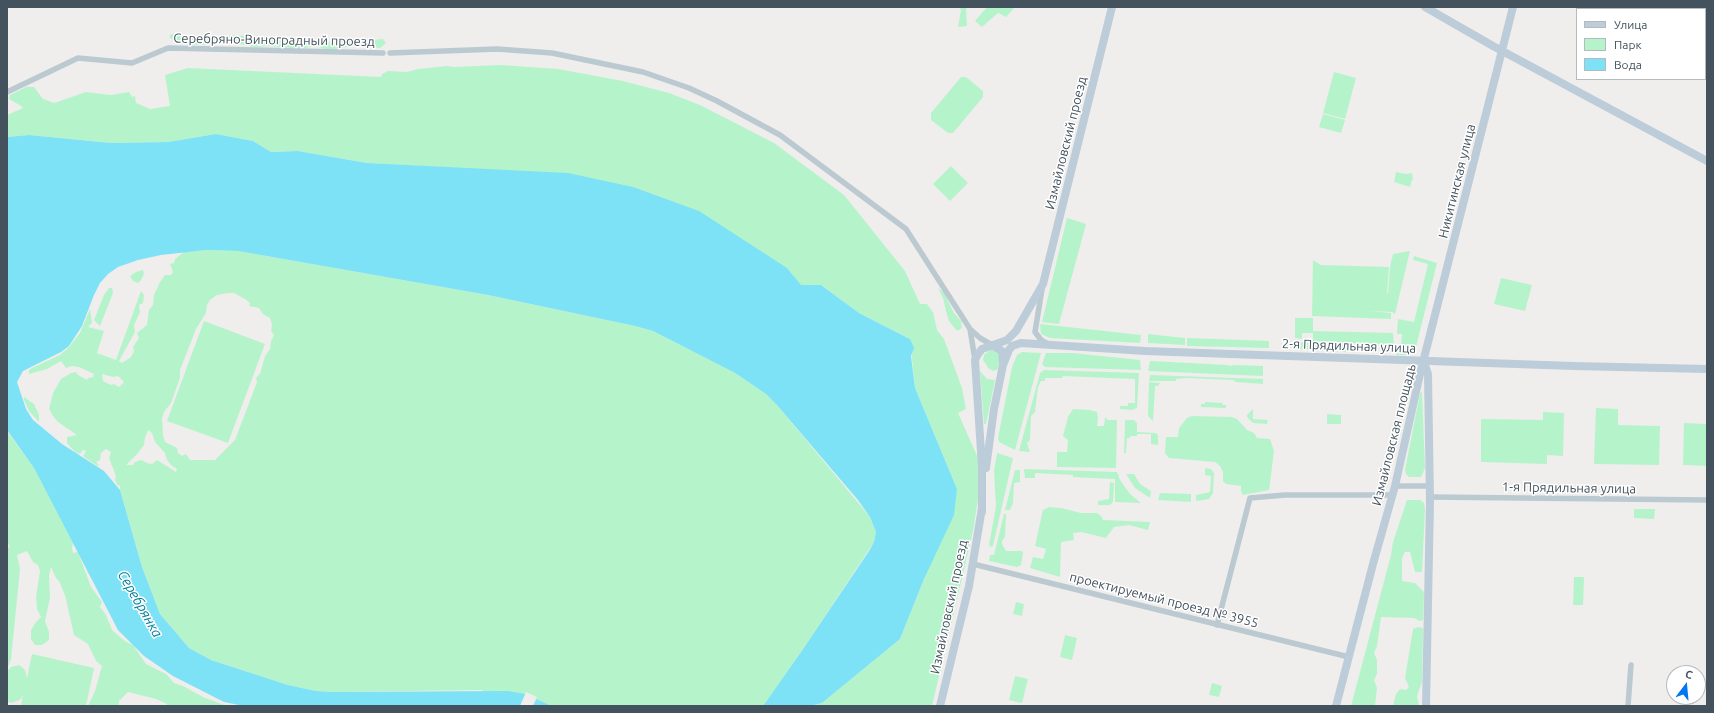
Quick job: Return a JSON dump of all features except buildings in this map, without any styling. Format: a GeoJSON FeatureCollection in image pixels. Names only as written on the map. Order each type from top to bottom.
{"type":"FeatureCollection","features":[{"type":"Feature","properties":{"kind":"street","name":"Измайловский проезд"},"geometry":{"type":"LineString","coordinates":[[1050,345],[1041,340],[1036,332],[1043,284],[1112,7]]}},
{"type":"Feature","properties":{"kind":"street"},"geometry":{"type":"LineString","coordinates":[[1425,7],[1707,161]]}},
{"type":"Feature","properties":{"kind":"street","name":"Никитинская улица"},"geometry":{"type":"LineString","coordinates":[[1424,361],[1514,7]]}},
{"type":"Feature","properties":{"kind":"street","name":"Серебряно-Виноградный проезд"},"geometry":{"type":"LineString","coordinates":[[7,92],[78,58],[132,63],[168,48],[387,53],[496,50],[552,53],[643,72],[689,88],[717,101],[780,135],[906,229],[970,329],[980,338],[992,345]]}},
{"type":"Feature","properties":{"kind":"street","name":"Измайловский проезд"},"geometry":{"type":"LineString","coordinates":[[975,360],[982,349],[1007,340],[1016,331],[1043,284]]}},
{"type":"Feature","properties":{"kind":"street","name":"Измайловский проезд"},"geometry":{"type":"LineString","coordinates":[[970,329],[975,360],[982,467],[982,512]]}},
{"type":"Feature","properties":{"kind":"street","name":"2-я Прядильная улица"},"geometry":{"type":"LineString","coordinates":[[1003,365],[1006,354],[1012,346],[1021,344],[1145,351],[1424,361],[1707,368]]}},
{"type":"Feature","properties":{"kind":"street"},"geometry":{"type":"LineString","coordinates":[[992,345],[1002,351],[1003,365]]}},
{"type":"Feature","properties":{"kind":"street","name":"Измайловская площадь"},"geometry":{"type":"LineString","coordinates":[[1336,706],[1395,486],[1424,361]]}},
{"type":"Feature","properties":{"kind":"street","name":"Измайловская площадь"},"geometry":{"type":"LineString","coordinates":[[1424,361],[1428,374],[1430,486],[1426,706]]}},
{"type":"Feature","properties":{"kind":"street","name":"Измайловский проезд"},"geometry":{"type":"LineString","coordinates":[[940,706],[973,564],[982,512],[988,447],[1003,365]]}},
{"type":"Feature","properties":{"kind":"street"},"geometry":{"type":"LineString","coordinates":[[1395,486],[1430,486]]}},
{"type":"Feature","properties":{"kind":"street"},"geometry":{"type":"LineString","coordinates":[[1217,625],[1250,498],[1285,495],[1392,495]]}},
{"type":"Feature","properties":{"kind":"street","name":"1-я Прядильная улица"},"geometry":{"type":"LineString","coordinates":[[1430,497],[1707,500]]}},
{"type":"Feature","properties":{"kind":"street","name":"проектируемый проезд № 3955"},"geometry":{"type":"LineString","coordinates":[[973,564],[1349,657]]}},
{"type":"Feature","properties":{"kind":"street"},"geometry":{"type":"LineString","coordinates":[[1628,706],[1631,665]]}},
{"type":"Feature","properties":{"kind":"green space"},"geometry":{"type":"Polygon","coordinates":[[[959,7],[968,7],[966,9],[967,26],[958,27],[961,10],[959,7]]]}},
{"type":"Feature","properties":{"kind":"green space"},"geometry":{"type":"Polygon","coordinates":[[[987,7],[1015,7],[1006,17],[998,13],[982,27],[975,21],[987,7]]]}},
{"type":"Feature","properties":{"kind":"green space"},"geometry":{"type":"Polygon","coordinates":[[[172,34],[201,38],[219,38],[232,35],[328,42],[383,39],[386,43],[380,48],[358,45],[329,50],[315,46],[300,49],[270,46],[255,47],[224,41],[203,45],[176,44],[169,36],[172,34]]]}},
{"type":"Feature","properties":{"kind":"green space"},"geometry":{"type":"Polygon","coordinates":[[[501,65],[558,69],[623,81],[669,93],[700,105],[774,143],[844,195],[905,271],[920,304],[927,304],[933,312],[937,330],[944,339],[962,388],[966,409],[958,413],[978,458],[980,487],[973,531],[932,706],[810,706],[822,703],[900,639],[957,489],[915,388],[910,339],[859,313],[821,285],[801,286],[787,268],[421,166],[367,163],[298,151],[271,152],[253,141],[216,134],[168,142],[111,143],[29,135],[7,137],[7,115],[23,108],[9,99],[10,95],[26,87],[34,87],[43,99],[54,103],[86,92],[111,95],[129,92],[132,97],[135,96],[136,103],[150,109],[170,106],[165,75],[188,68],[381,77],[382,74],[388,71],[407,72],[418,69],[447,66],[501,65]]]}},
{"type":"Feature","properties":{"kind":"green space"},"geometry":{"type":"Polygon","coordinates":[[[1334,72],[1356,78],[1345,119],[1323,113],[1334,72]]]}},
{"type":"Feature","properties":{"kind":"green space"},"geometry":{"type":"Polygon","coordinates":[[[961,77],[966,77],[983,91],[983,97],[953,133],[948,133],[931,120],[931,113],[961,77]]]}},
{"type":"Feature","properties":{"kind":"green space"},"geometry":{"type":"Polygon","coordinates":[[[1323,114],[1345,120],[1341,133],[1319,127],[1323,114]]]}},
{"type":"Feature","properties":{"kind":"green space"},"geometry":{"type":"Polygon","coordinates":[[[951,166],[968,183],[950,201],[933,184],[951,166]]]}},
{"type":"Feature","properties":{"kind":"green space"},"geometry":{"type":"Polygon","coordinates":[[[1396,172],[1406,174],[1412,173],[1413,180],[1410,187],[1394,182],[1396,172]]]}},
{"type":"Feature","properties":{"kind":"green space"},"geometry":{"type":"Polygon","coordinates":[[[1067,218],[1086,224],[1059,324],[1042,322],[1067,218]]]}},
{"type":"Feature","properties":{"kind":"green space"},"geometry":{"type":"Polygon","coordinates":[[[206,250],[238,251],[488,295],[653,331],[735,373],[766,394],[870,517],[876,532],[874,542],[801,652],[763,706],[552,706],[536,699],[520,706],[481,690],[316,691],[288,685],[211,660],[189,648],[160,614],[142,567],[120,490],[120,485],[118,486],[115,480],[116,476],[109,458],[111,452],[106,449],[101,453],[100,460],[96,462],[99,465],[97,466],[83,456],[86,451],[83,450],[80,454],[75,452],[67,443],[67,437],[77,435],[58,422],[49,409],[53,393],[61,379],[71,373],[76,372],[78,375],[87,380],[88,378],[93,377],[94,374],[79,367],[72,366],[66,368],[61,361],[47,369],[29,374],[29,370],[60,355],[69,347],[80,333],[90,309],[92,323],[88,327],[104,331],[97,353],[116,360],[141,291],[144,295],[143,303],[139,305],[140,312],[134,325],[135,332],[119,361],[122,363],[131,357],[134,351],[133,347],[139,338],[137,333],[147,325],[149,310],[153,305],[154,295],[160,282],[165,275],[171,275],[173,272],[170,264],[174,263],[175,259],[184,252],[206,250]],[[234,293],[217,295],[210,300],[207,305],[206,313],[196,329],[180,370],[180,378],[171,403],[164,412],[162,419],[165,442],[177,448],[178,453],[182,456],[186,454],[190,460],[215,460],[235,440],[257,382],[256,378],[260,374],[265,356],[270,349],[271,341],[274,335],[271,331],[272,325],[270,318],[263,314],[259,308],[249,306],[250,303],[245,299],[234,293]],[[102,374],[103,381],[119,387],[124,382],[118,376],[113,377],[102,374]],[[148,430],[144,445],[127,465],[133,465],[135,462],[141,460],[152,464],[157,460],[176,472],[177,469],[167,460],[165,453],[155,442],[152,433],[148,430]]]}},
{"type":"Feature","properties":{"kind":"green space"},"geometry":{"type":"Polygon","coordinates":[[[1410,251],[1395,314],[1392,312],[1370,311],[1391,313],[1391,319],[1312,316],[1313,260],[1321,265],[1389,267],[1388,294],[1390,267],[1393,254],[1410,251]]]}},
{"type":"Feature","properties":{"kind":"green space"},"geometry":{"type":"Polygon","coordinates":[[[1414,256],[1437,263],[1416,347],[1401,345],[1402,334],[1397,334],[1398,319],[1414,322],[1428,264],[1413,260],[1414,256]]]}},
{"type":"Feature","properties":{"kind":"green space"},"geometry":{"type":"Polygon","coordinates":[[[143,270],[144,274],[141,280],[138,283],[133,281],[130,276],[143,270]]]}},
{"type":"Feature","properties":{"kind":"green space"},"geometry":{"type":"Polygon","coordinates":[[[1501,278],[1532,285],[1525,311],[1494,304],[1501,278]]]}},
{"type":"Feature","properties":{"kind":"green space"},"geometry":{"type":"Polygon","coordinates":[[[109,288],[112,288],[113,293],[100,326],[94,320],[104,295],[109,288]]]}},
{"type":"Feature","properties":{"kind":"green space"},"geometry":{"type":"Polygon","coordinates":[[[938,288],[944,293],[954,313],[961,321],[962,328],[959,330],[956,330],[949,321],[943,298],[938,288]]]}},
{"type":"Feature","properties":{"kind":"green space"},"geometry":{"type":"Polygon","coordinates":[[[1295,318],[1313,318],[1313,331],[1393,333],[1394,345],[1313,341],[1313,333],[1302,333],[1302,339],[1295,338],[1295,318]]]}},
{"type":"Feature","properties":{"kind":"green space"},"geometry":{"type":"Polygon","coordinates":[[[204,321],[265,344],[228,443],[167,421],[204,321]]]}},
{"type":"Feature","properties":{"kind":"green space"},"geometry":{"type":"Polygon","coordinates":[[[1040,324],[1141,335],[1140,343],[1050,338],[1041,334],[1040,324]]]}},
{"type":"Feature","properties":{"kind":"green space"},"geometry":{"type":"Polygon","coordinates":[[[1148,334],[1185,338],[1185,345],[1148,343],[1148,334]]]}},
{"type":"Feature","properties":{"kind":"green space"},"geometry":{"type":"Polygon","coordinates":[[[1187,338],[1269,341],[1269,348],[1187,346],[1187,338]]]}},
{"type":"Feature","properties":{"kind":"green space"},"geometry":{"type":"Polygon","coordinates":[[[1297,342],[1346,345],[1346,352],[1296,349],[1297,342]]]}},
{"type":"Feature","properties":{"kind":"green space"},"geometry":{"type":"Polygon","coordinates":[[[1396,346],[1410,347],[1408,355],[1396,355],[1396,346]]]}},
{"type":"Feature","properties":{"kind":"green space"},"geometry":{"type":"Polygon","coordinates":[[[991,349],[996,350],[1000,357],[998,369],[994,371],[989,369],[983,360],[984,355],[991,349]]]}},
{"type":"Feature","properties":{"kind":"green space"},"geometry":{"type":"Polygon","coordinates":[[[1022,352],[1041,353],[1015,450],[999,442],[998,438],[1012,367],[1017,355],[1022,352]]]}},
{"type":"Feature","properties":{"kind":"green space"},"geometry":{"type":"Polygon","coordinates":[[[1046,353],[1073,353],[1140,360],[1141,370],[1045,367],[1042,364],[1046,353]]]}},
{"type":"Feature","properties":{"kind":"green space"},"geometry":{"type":"Polygon","coordinates":[[[1150,361],[1229,366],[1263,366],[1263,376],[1148,371],[1150,361]]]}},
{"type":"Feature","properties":{"kind":"green space"},"geometry":{"type":"Polygon","coordinates":[[[1044,370],[1139,373],[1137,408],[1132,410],[1120,409],[1120,406],[1128,406],[1128,403],[1135,403],[1135,379],[1063,376],[1062,378],[1045,378],[1045,381],[1041,381],[1038,387],[1035,412],[1031,416],[1030,440],[1027,443],[1030,452],[1019,451],[1040,373],[1044,370]]]}},
{"type":"Feature","properties":{"kind":"green space"},"geometry":{"type":"Polygon","coordinates":[[[980,371],[987,379],[995,380],[986,424],[984,424],[980,371]]]}},
{"type":"Feature","properties":{"kind":"green space"},"geometry":{"type":"Polygon","coordinates":[[[1150,375],[1263,379],[1263,384],[1236,382],[1233,380],[1186,378],[1176,379],[1176,381],[1149,381],[1150,375]]]}},
{"type":"Feature","properties":{"kind":"green space"},"geometry":{"type":"Polygon","coordinates":[[[1149,382],[1160,383],[1158,386],[1155,386],[1153,421],[1148,416],[1149,382]]]}},
{"type":"Feature","properties":{"kind":"green space"},"geometry":{"type":"Polygon","coordinates":[[[1422,392],[1425,468],[1421,477],[1409,477],[1405,470],[1420,393],[1422,392]]]}},
{"type":"Feature","properties":{"kind":"green space"},"geometry":{"type":"Polygon","coordinates":[[[24,397],[34,404],[39,415],[39,422],[29,411],[24,397]]]}},
{"type":"Feature","properties":{"kind":"green space"},"geometry":{"type":"Polygon","coordinates":[[[1205,402],[1222,403],[1223,405],[1226,405],[1226,408],[1201,407],[1201,404],[1205,404],[1205,402]]]}},
{"type":"Feature","properties":{"kind":"green space"},"geometry":{"type":"Polygon","coordinates":[[[1596,408],[1618,409],[1618,425],[1660,426],[1659,465],[1594,464],[1596,408]]]}},
{"type":"Feature","properties":{"kind":"green space"},"geometry":{"type":"Polygon","coordinates":[[[1073,409],[1097,412],[1097,426],[1104,426],[1105,417],[1108,420],[1117,420],[1116,468],[1057,467],[1057,452],[1067,452],[1068,440],[1063,436],[1068,417],[1073,409]]]}},
{"type":"Feature","properties":{"kind":"green space"},"geometry":{"type":"Polygon","coordinates":[[[1253,409],[1253,419],[1268,420],[1267,424],[1253,423],[1247,417],[1253,409]]]}},
{"type":"Feature","properties":{"kind":"green space"},"geometry":{"type":"Polygon","coordinates":[[[1543,412],[1564,413],[1563,456],[1547,455],[1547,464],[1481,462],[1481,419],[1543,420],[1543,412]]]}},
{"type":"Feature","properties":{"kind":"green space"},"geometry":{"type":"Polygon","coordinates":[[[1327,414],[1341,415],[1341,424],[1327,424],[1327,414]]]}},
{"type":"Feature","properties":{"kind":"green space"},"geometry":{"type":"Polygon","coordinates":[[[1192,416],[1232,417],[1237,419],[1247,430],[1254,433],[1257,438],[1270,439],[1274,451],[1269,490],[1243,495],[1241,486],[1226,484],[1223,481],[1223,472],[1220,466],[1215,462],[1169,458],[1165,453],[1166,437],[1178,437],[1179,428],[1187,418],[1192,416]]]}},
{"type":"Feature","properties":{"kind":"green space"},"geometry":{"type":"Polygon","coordinates":[[[1126,420],[1134,420],[1137,423],[1137,432],[1156,433],[1158,435],[1158,445],[1151,444],[1151,434],[1137,434],[1137,436],[1130,436],[1130,438],[1127,438],[1126,453],[1124,453],[1126,420]]]}},
{"type":"Feature","properties":{"kind":"green space"},"geometry":{"type":"Polygon","coordinates":[[[1684,423],[1707,424],[1707,466],[1683,465],[1684,423]]]}},
{"type":"Feature","properties":{"kind":"green space"},"geometry":{"type":"Polygon","coordinates":[[[7,431],[34,468],[73,543],[73,553],[78,552],[91,587],[102,602],[100,607],[106,615],[112,630],[126,642],[133,645],[146,664],[166,674],[174,683],[183,686],[203,697],[227,706],[167,706],[167,704],[156,699],[128,692],[119,701],[119,706],[88,706],[95,691],[102,666],[96,661],[88,644],[74,635],[65,595],[51,567],[49,575],[50,598],[45,621],[49,632],[49,640],[42,645],[35,645],[31,639],[31,630],[41,617],[37,609],[36,597],[40,571],[38,565],[33,562],[27,551],[17,555],[20,569],[11,659],[7,669],[7,547],[10,548],[7,540],[7,431]]]}},
{"type":"Feature","properties":{"kind":"green space"},"geometry":{"type":"Polygon","coordinates":[[[997,453],[1013,458],[993,546],[991,547],[989,545],[996,506],[994,471],[997,453]]]}},
{"type":"Feature","properties":{"kind":"green space"},"geometry":{"type":"Polygon","coordinates":[[[1205,468],[1211,469],[1214,473],[1213,493],[1209,499],[1196,501],[1196,495],[1210,492],[1211,476],[1205,475],[1205,468]]]}},
{"type":"Feature","properties":{"kind":"green space"},"geometry":{"type":"Polygon","coordinates":[[[1024,469],[1117,472],[1120,480],[1130,494],[1141,503],[1115,502],[1115,479],[1035,473],[1035,478],[1025,478],[1024,469]]]}},
{"type":"Feature","properties":{"kind":"green space"},"geometry":{"type":"Polygon","coordinates":[[[1015,470],[1020,470],[1020,482],[1014,483],[1013,503],[1010,510],[1005,510],[1015,470]]]}},
{"type":"Feature","properties":{"kind":"green space"},"geometry":{"type":"Polygon","coordinates":[[[1126,474],[1134,474],[1140,484],[1151,491],[1150,498],[1135,488],[1126,474]]]}},
{"type":"Feature","properties":{"kind":"green space"},"geometry":{"type":"Polygon","coordinates":[[[1110,482],[1114,483],[1113,502],[1110,505],[1098,505],[1098,501],[1109,499],[1110,482]]]}},
{"type":"Feature","properties":{"kind":"green space"},"geometry":{"type":"Polygon","coordinates":[[[1160,493],[1191,494],[1191,502],[1158,500],[1160,493]]]}},
{"type":"Feature","properties":{"kind":"green space"},"geometry":{"type":"Polygon","coordinates":[[[1407,500],[1420,500],[1424,503],[1425,510],[1422,572],[1415,572],[1410,552],[1405,552],[1402,558],[1402,581],[1415,583],[1424,592],[1423,620],[1420,621],[1414,618],[1381,617],[1377,646],[1374,653],[1377,660],[1377,674],[1374,680],[1377,688],[1375,706],[1351,706],[1391,555],[1393,542],[1407,500]]]}},
{"type":"Feature","properties":{"kind":"green space"},"geometry":{"type":"Polygon","coordinates":[[[1049,507],[1061,508],[1081,513],[1097,513],[1103,520],[1150,522],[1148,530],[1129,525],[1114,527],[1106,538],[1081,532],[1073,533],[1074,540],[1061,542],[1060,577],[1030,568],[1033,557],[1043,559],[1046,549],[1035,546],[1043,510],[1049,507]]]}},
{"type":"Feature","properties":{"kind":"green space"},"geometry":{"type":"Polygon","coordinates":[[[1634,509],[1655,509],[1654,519],[1634,518],[1634,509]]]}},
{"type":"Feature","properties":{"kind":"green space"},"geometry":{"type":"Polygon","coordinates":[[[1004,514],[1006,514],[1005,537],[1002,544],[1006,551],[1022,551],[1023,553],[1021,565],[1017,567],[989,561],[990,555],[994,555],[1004,514]]]}},
{"type":"Feature","properties":{"kind":"green space"},"geometry":{"type":"Polygon","coordinates":[[[1574,577],[1584,577],[1583,605],[1573,605],[1574,577]]]}},
{"type":"Feature","properties":{"kind":"green space"},"geometry":{"type":"Polygon","coordinates":[[[1016,602],[1024,604],[1022,616],[1013,614],[1016,602]]]}},
{"type":"Feature","properties":{"kind":"green space"},"geometry":{"type":"Polygon","coordinates":[[[1418,627],[1423,628],[1422,682],[1417,696],[1419,706],[1393,706],[1396,694],[1400,689],[1406,690],[1409,687],[1405,678],[1413,629],[1418,627]]]}},
{"type":"Feature","properties":{"kind":"green space"},"geometry":{"type":"Polygon","coordinates":[[[1065,635],[1077,638],[1072,660],[1060,657],[1065,635]]]}},
{"type":"Feature","properties":{"kind":"green space"},"geometry":{"type":"Polygon","coordinates":[[[32,654],[94,668],[86,706],[21,706],[23,694],[21,699],[12,703],[7,702],[7,671],[11,667],[19,665],[25,670],[27,678],[32,654]]]}},
{"type":"Feature","properties":{"kind":"green space"},"geometry":{"type":"Polygon","coordinates":[[[1015,676],[1028,679],[1022,703],[1009,700],[1015,676]]]}},
{"type":"Feature","properties":{"kind":"green space"},"geometry":{"type":"Polygon","coordinates":[[[1212,683],[1222,686],[1219,697],[1209,695],[1212,683]]]}},
{"type":"Feature","properties":{"kind":"water","name":"Серебрянка"},"geometry":{"type":"Polygon","coordinates":[[[216,134],[253,141],[271,152],[298,151],[367,163],[568,173],[633,187],[699,211],[787,268],[801,285],[821,285],[859,313],[910,339],[914,348],[911,356],[915,388],[957,489],[954,515],[924,579],[900,639],[822,703],[810,706],[763,706],[869,551],[874,542],[876,532],[870,517],[858,500],[776,404],[766,394],[735,373],[653,331],[635,326],[488,295],[238,251],[206,250],[161,255],[138,260],[118,267],[108,274],[100,283],[82,326],[69,346],[61,352],[23,371],[17,382],[26,409],[33,420],[62,444],[104,471],[120,490],[142,567],[160,614],[189,648],[211,660],[288,685],[316,691],[333,692],[508,691],[525,694],[552,706],[244,706],[224,702],[173,676],[144,656],[118,630],[34,468],[7,430],[7,137],[29,135],[111,143],[168,142],[216,134]]]}},
{"type":"Feature","properties":{"kind":"pier"},"geometry":{"type":"Polygon","coordinates":[[[526,692],[537,697],[533,706],[520,706],[526,692]]]}}]}
